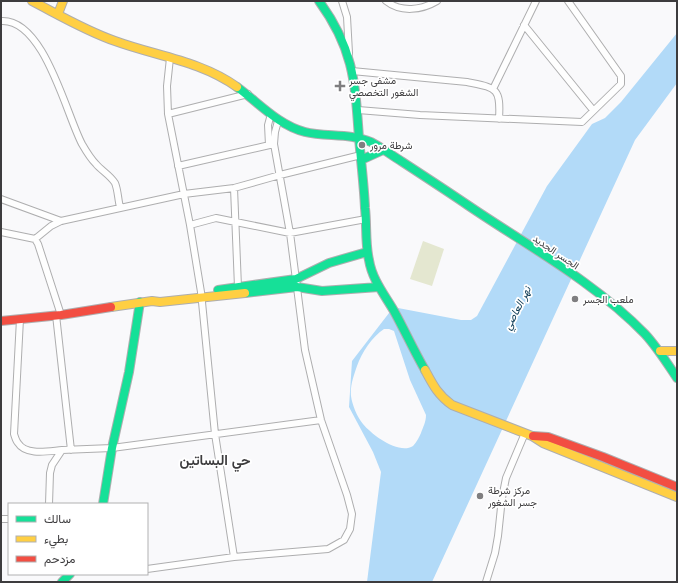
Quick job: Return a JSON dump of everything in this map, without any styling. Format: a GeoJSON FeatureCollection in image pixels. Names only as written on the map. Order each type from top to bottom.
{"type":"FeatureCollection","features":[{"type":"Feature","properties":{"kind":"street"},"geometry":{"type":"LineString","coordinates":[[32,1],[113,40],[192,64],[219,75],[248,94],[278,121],[295,129],[307,132],[359,137]]}},
{"type":"Feature","properties":{"kind":"street"},"geometry":{"type":"LineString","coordinates":[[48,9],[53,1]]}},
{"type":"Feature","properties":{"kind":"street"},"geometry":{"type":"LineString","coordinates":[[58,14],[63,1]]}},
{"type":"Feature","properties":{"kind":"street"},"geometry":{"type":"LineString","coordinates":[[319,1],[333,19],[339,31],[351,68]]}},
{"type":"Feature","properties":{"kind":"street"},"geometry":{"type":"LineString","coordinates":[[342,1],[347,17],[351,68],[358,110],[367,252],[370,265],[375,280],[391,306],[435,388],[442,398],[452,405],[529,434],[543,442],[677,497]]}},
{"type":"Feature","properties":{"kind":"street"},"geometry":{"type":"LineString","coordinates":[[386,1],[399,8],[412,9],[428,6],[436,1]]}},
{"type":"Feature","properties":{"kind":"street"},"geometry":{"type":"LineString","coordinates":[[493,89],[536,1]]}},
{"type":"Feature","properties":{"kind":"street"},"geometry":{"type":"LineString","coordinates":[[358,110],[420,115],[582,122],[620,84],[621,76],[568,1]]}},
{"type":"Feature","properties":{"kind":"street"},"geometry":{"type":"LineString","coordinates":[[1,21],[19,25],[34,39],[64,97],[81,142],[95,163],[116,185],[120,207]]}},
{"type":"Feature","properties":{"kind":"street"},"geometry":{"type":"LineString","coordinates":[[524,25],[593,110]]}},
{"type":"Feature","properties":{"kind":"street"},"geometry":{"type":"LineString","coordinates":[[170,58],[167,86],[168,114],[190,225],[201,295],[215,434],[234,557]]}},
{"type":"Feature","properties":{"kind":"street"},"geometry":{"type":"LineString","coordinates":[[351,68],[467,82],[493,89],[498,94],[500,103],[499,119]]}},
{"type":"Feature","properties":{"kind":"street"},"geometry":{"type":"LineString","coordinates":[[168,114],[248,94]]}},
{"type":"Feature","properties":{"kind":"street"},"geometry":{"type":"LineString","coordinates":[[148,569],[234,557],[328,549],[344,540],[350,529],[352,514],[347,495],[321,420],[305,350],[290,233],[280,174],[268,125],[271,114]]}},
{"type":"Feature","properties":{"kind":"street"},"geometry":{"type":"LineString","coordinates":[[272,144],[278,121]]}},
{"type":"Feature","properties":{"kind":"street","name":"الجسر الجديد"},"geometry":{"type":"LineString","coordinates":[[359,137],[383,150],[508,232],[617,307],[629,317],[660,351],[676,374]]}},
{"type":"Feature","properties":{"kind":"street"},"geometry":{"type":"LineString","coordinates":[[178,166],[272,144]]}},
{"type":"Feature","properties":{"kind":"street"},"geometry":{"type":"LineString","coordinates":[[35,239],[51,226],[61,221],[184,194],[234,188],[280,174],[361,158],[383,150]]}},
{"type":"Feature","properties":{"kind":"street"},"geometry":{"type":"LineString","coordinates":[[234,188],[238,287]]}},
{"type":"Feature","properties":{"kind":"street"},"geometry":{"type":"LineString","coordinates":[[1,199],[61,221]]}},
{"type":"Feature","properties":{"kind":"street"},"geometry":{"type":"LineString","coordinates":[[190,225],[216,218],[290,233],[366,220]]}},
{"type":"Feature","properties":{"kind":"street"},"geometry":{"type":"LineString","coordinates":[[1,232],[35,239],[38,244],[58,315],[71,450]]}},
{"type":"Feature","properties":{"kind":"street"},"geometry":{"type":"LineString","coordinates":[[1,321],[58,315],[140,302],[160,302],[201,295],[296,283],[325,265],[367,252]]}},
{"type":"Feature","properties":{"kind":"street"},"geometry":{"type":"LineString","coordinates":[[201,295],[238,287],[296,283],[322,291],[379,287]]}},
{"type":"Feature","properties":{"kind":"street"},"geometry":{"type":"LineString","coordinates":[[103,503],[112,448],[129,372],[140,302]]}},
{"type":"Feature","properties":{"kind":"street"},"geometry":{"type":"LineString","coordinates":[[20,319],[14,434],[18,443],[23,449],[34,451],[112,448],[321,420]]}},
{"type":"Feature","properties":{"kind":"street"},"geometry":{"type":"LineString","coordinates":[[660,351],[677,351]]}},
{"type":"Feature","properties":{"kind":"street"},"geometry":{"type":"LineString","coordinates":[[529,434],[548,437],[603,457],[677,487]]}},
{"type":"Feature","properties":{"kind":"street"},"geometry":{"type":"LineString","coordinates":[[486,582],[495,553],[506,478],[529,434]]}},
{"type":"Feature","properties":{"kind":"street"},"geometry":{"type":"LineString","coordinates":[[49,503],[50,472],[52,465],[62,450]]}},
{"type":"Feature","properties":{"kind":"green space"},"geometry":{"type":"Polygon","coordinates":[[[423,241],[444,249],[432,286],[410,279],[423,241]]]}},
{"type":"Feature","properties":{"kind":"water","name":"نهر العاصي"},"geometry":{"type":"Polygon","coordinates":[[[677,33],[677,83],[635,140],[432,582],[367,582],[381,472],[373,452],[349,407],[352,361],[389,313],[398,308],[461,320],[471,320],[477,316],[547,186],[592,124],[605,118],[621,102],[677,33]],[[384,329],[380,332],[365,350],[359,361],[354,377],[351,388],[351,396],[357,414],[367,428],[379,438],[393,446],[407,448],[413,446],[418,440],[426,420],[426,415],[410,380],[394,331],[384,329]]]}},
{"type":"Feature","properties":{"kind":"traffic: fast"},"geometry":{"type":"LineString","coordinates":[[319,1],[331,18],[351,66],[356,100],[366,214],[367,247],[373,274],[425,370]]}},
{"type":"Feature","properties":{"kind":"traffic: fast"},"geometry":{"type":"LineString","coordinates":[[237,87],[277,119],[295,129],[305,132],[355,137],[375,144],[561,266],[626,315],[645,334],[658,350],[677,378]]}},
{"type":"Feature","properties":{"kind":"traffic: fast"},"geometry":{"type":"LineString","coordinates":[[361,160],[383,150]]}},
{"type":"Feature","properties":{"kind":"traffic: fast"},"geometry":{"type":"LineString","coordinates":[[218,290],[296,279],[329,263],[367,252]]}},
{"type":"Feature","properties":{"kind":"traffic: fast"},"geometry":{"type":"LineString","coordinates":[[245,293],[297,287],[322,291],[379,287]]}},
{"type":"Feature","properties":{"kind":"traffic: fast"},"geometry":{"type":"LineString","coordinates":[[103,503],[112,448],[129,372],[140,302]]}},
{"type":"Feature","properties":{"kind":"traffic: fast"},"geometry":{"type":"LineString","coordinates":[[62,582],[69,575]]}},
{"type":"Feature","properties":{"kind":"traffic: slow"},"geometry":{"type":"LineString","coordinates":[[32,1],[104,37],[209,71],[237,87]]}},
{"type":"Feature","properties":{"kind":"traffic: slow"},"geometry":{"type":"LineString","coordinates":[[58,14],[63,1]]}},
{"type":"Feature","properties":{"kind":"traffic: slow"},"geometry":{"type":"LineString","coordinates":[[111,307],[152,301],[160,302],[245,293]]}},
{"type":"Feature","properties":{"kind":"traffic: slow"},"geometry":{"type":"LineString","coordinates":[[660,351],[677,351]]}},
{"type":"Feature","properties":{"kind":"traffic: slow"},"geometry":{"type":"LineString","coordinates":[[425,370],[439,393],[452,405],[532,436],[543,443],[677,497]]}},
{"type":"Feature","properties":{"kind":"traffic: jam"},"geometry":{"type":"LineString","coordinates":[[1,321],[61,315],[111,307]]}},
{"type":"Feature","properties":{"kind":"traffic: jam"},"geometry":{"type":"LineString","coordinates":[[533,436],[548,437],[603,457],[677,487]]}},
{"type":"Feature","properties":{"kind":"place","name":"مشفى جسر الشغور التخصصي"},"geometry":{"type":"Point","coordinates":[340,86]}},
{"type":"Feature","properties":{"kind":"place","name":"شرطة مرور"},"geometry":{"type":"Point","coordinates":[362,145]}},
{"type":"Feature","properties":{"kind":"place","name":"ملعب الجسر"},"geometry":{"type":"Point","coordinates":[575,299]}},
{"type":"Feature","properties":{"kind":"place","name":"مركز شرطة جسر الشغور"},"geometry":{"type":"Point","coordinates":[480,496]}},
{"type":"Feature","properties":{"kind":"district","name":"حي البساتين"},"geometry":{"type":"Point","coordinates":[215,460]}}]}
